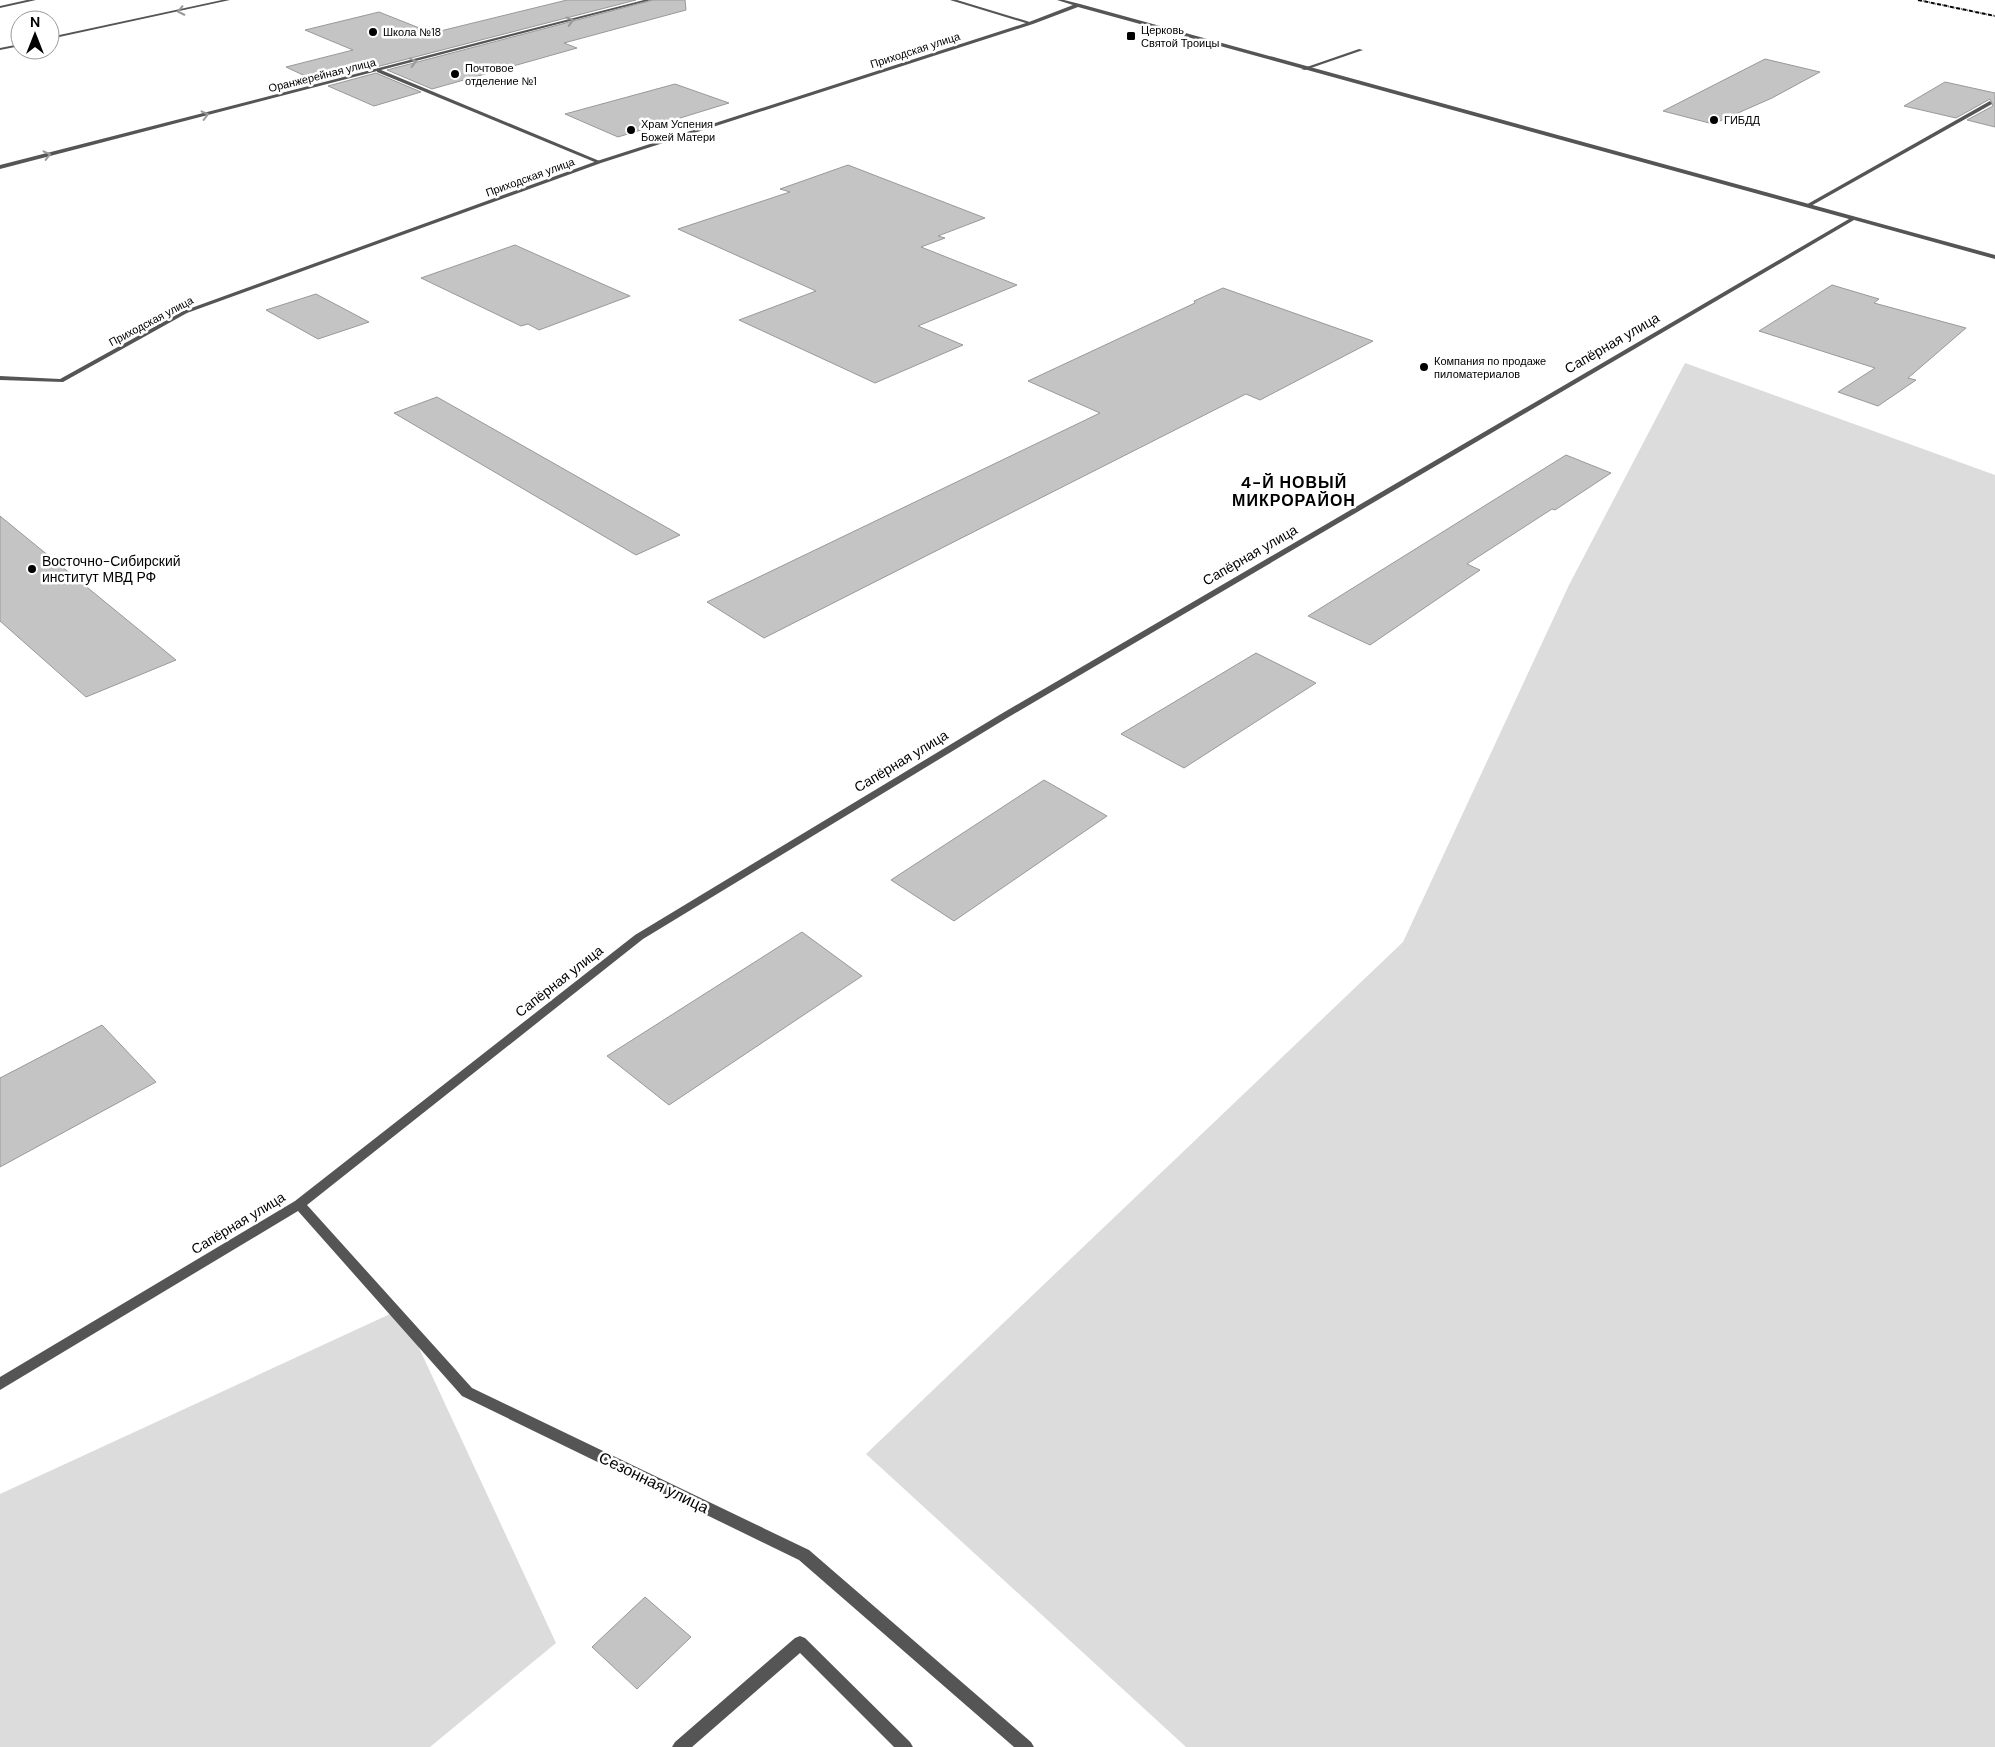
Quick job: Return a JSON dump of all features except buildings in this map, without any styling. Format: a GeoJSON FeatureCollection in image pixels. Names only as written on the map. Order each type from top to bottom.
{"type":"FeatureCollection","features":[{"type":"Feature","properties":{"kind":"street"},"geometry":{"type":"LineString","coordinates":[[0,7],[34,0]]}},
{"type":"Feature","properties":{"kind":"street"},"geometry":{"type":"LineString","coordinates":[[60,36],[228,0]]}},
{"type":"Feature","properties":{"kind":"street","name":"Оранжерейная улица"},"geometry":{"type":"LineString","coordinates":[[0,167],[649,0]]}},
{"type":"Feature","properties":{"kind":"street"},"geometry":{"type":"LineString","coordinates":[[952,0],[1031,23]]}},
{"type":"Feature","properties":{"kind":"street"},"geometry":{"type":"LineString","coordinates":[[1058,0],[1303,69],[1995,257]]}},
{"type":"Feature","properties":{"kind":"street","name":"Приходская улица"},"geometry":{"type":"LineString","coordinates":[[0,378],[61,381],[185,312],[599,162],[1031,23],[1078,5]]}},
{"type":"Feature","properties":{"kind":"street"},"geometry":{"type":"LineString","coordinates":[[1303,69],[1361,50]]}},
{"type":"Feature","properties":{"kind":"street"},"geometry":{"type":"LineString","coordinates":[[379,71],[599,162]]}},
{"type":"Feature","properties":{"kind":"street"},"geometry":{"type":"LineString","coordinates":[[1807,206],[1990,103]]}},
{"type":"Feature","properties":{"kind":"street","name":"Сапёрная улица"},"geometry":{"type":"LineString","coordinates":[[0,1384],[299,1204],[640,937],[1012,710],[1854,218]]}},
{"type":"Feature","properties":{"kind":"street","name":"Сезонная улица"},"geometry":{"type":"LineString","coordinates":[[299,1204],[467,1392],[804,1555],[1026,1747]]}},
{"type":"Feature","properties":{"kind":"street"},"geometry":{"type":"LineString","coordinates":[[680,1747],[800,1643],[904,1747]]}},
{"type":"Feature","properties":{"kind":"shaded area"},"geometry":{"type":"Polygon","coordinates":[[[1685,363],[1995,475],[1995,1747],[1186,1747],[866,1454],[1403,942],[1569,585],[1685,363]]]}},
{"type":"Feature","properties":{"kind":"shaded area"},"geometry":{"type":"Polygon","coordinates":[[[401,1309],[556,1643],[430,1747],[0,1747],[0,1494],[401,1309]]]}},
{"type":"Feature","properties":{"kind":"railway"},"geometry":{"type":"LineString","coordinates":[[1918,0],[1995,16]]}},
{"type":"Feature","properties":{"kind":"place","name":"Школа №18"},"geometry":{"type":"Point","coordinates":[373,32]}},
{"type":"Feature","properties":{"kind":"place","name":"Церковь Святой Троицы"},"geometry":{"type":"Point","coordinates":[1131,36]}},
{"type":"Feature","properties":{"kind":"place","name":"Почтовое отделение №1"},"geometry":{"type":"Point","coordinates":[455,74]}},
{"type":"Feature","properties":{"kind":"place","name":"ГИБДД"},"geometry":{"type":"Point","coordinates":[1714,120]}},
{"type":"Feature","properties":{"kind":"place","name":"Храм Успения Божей Матери"},"geometry":{"type":"Point","coordinates":[631,130]}},
{"type":"Feature","properties":{"kind":"place","name":"Компания по продаже пиломатериалов"},"geometry":{"type":"Point","coordinates":[1424,367]}},
{"type":"Feature","properties":{"kind":"place","name":"Восточно-Сибирский институт МВД РФ"},"geometry":{"type":"Point","coordinates":[32,569]}},
{"type":"Feature","properties":{"kind":"district","name":"4-Й НОВЫЙ МИКРОРАЙОН"},"geometry":{"type":"Point","coordinates":[1294,491]}}]}
